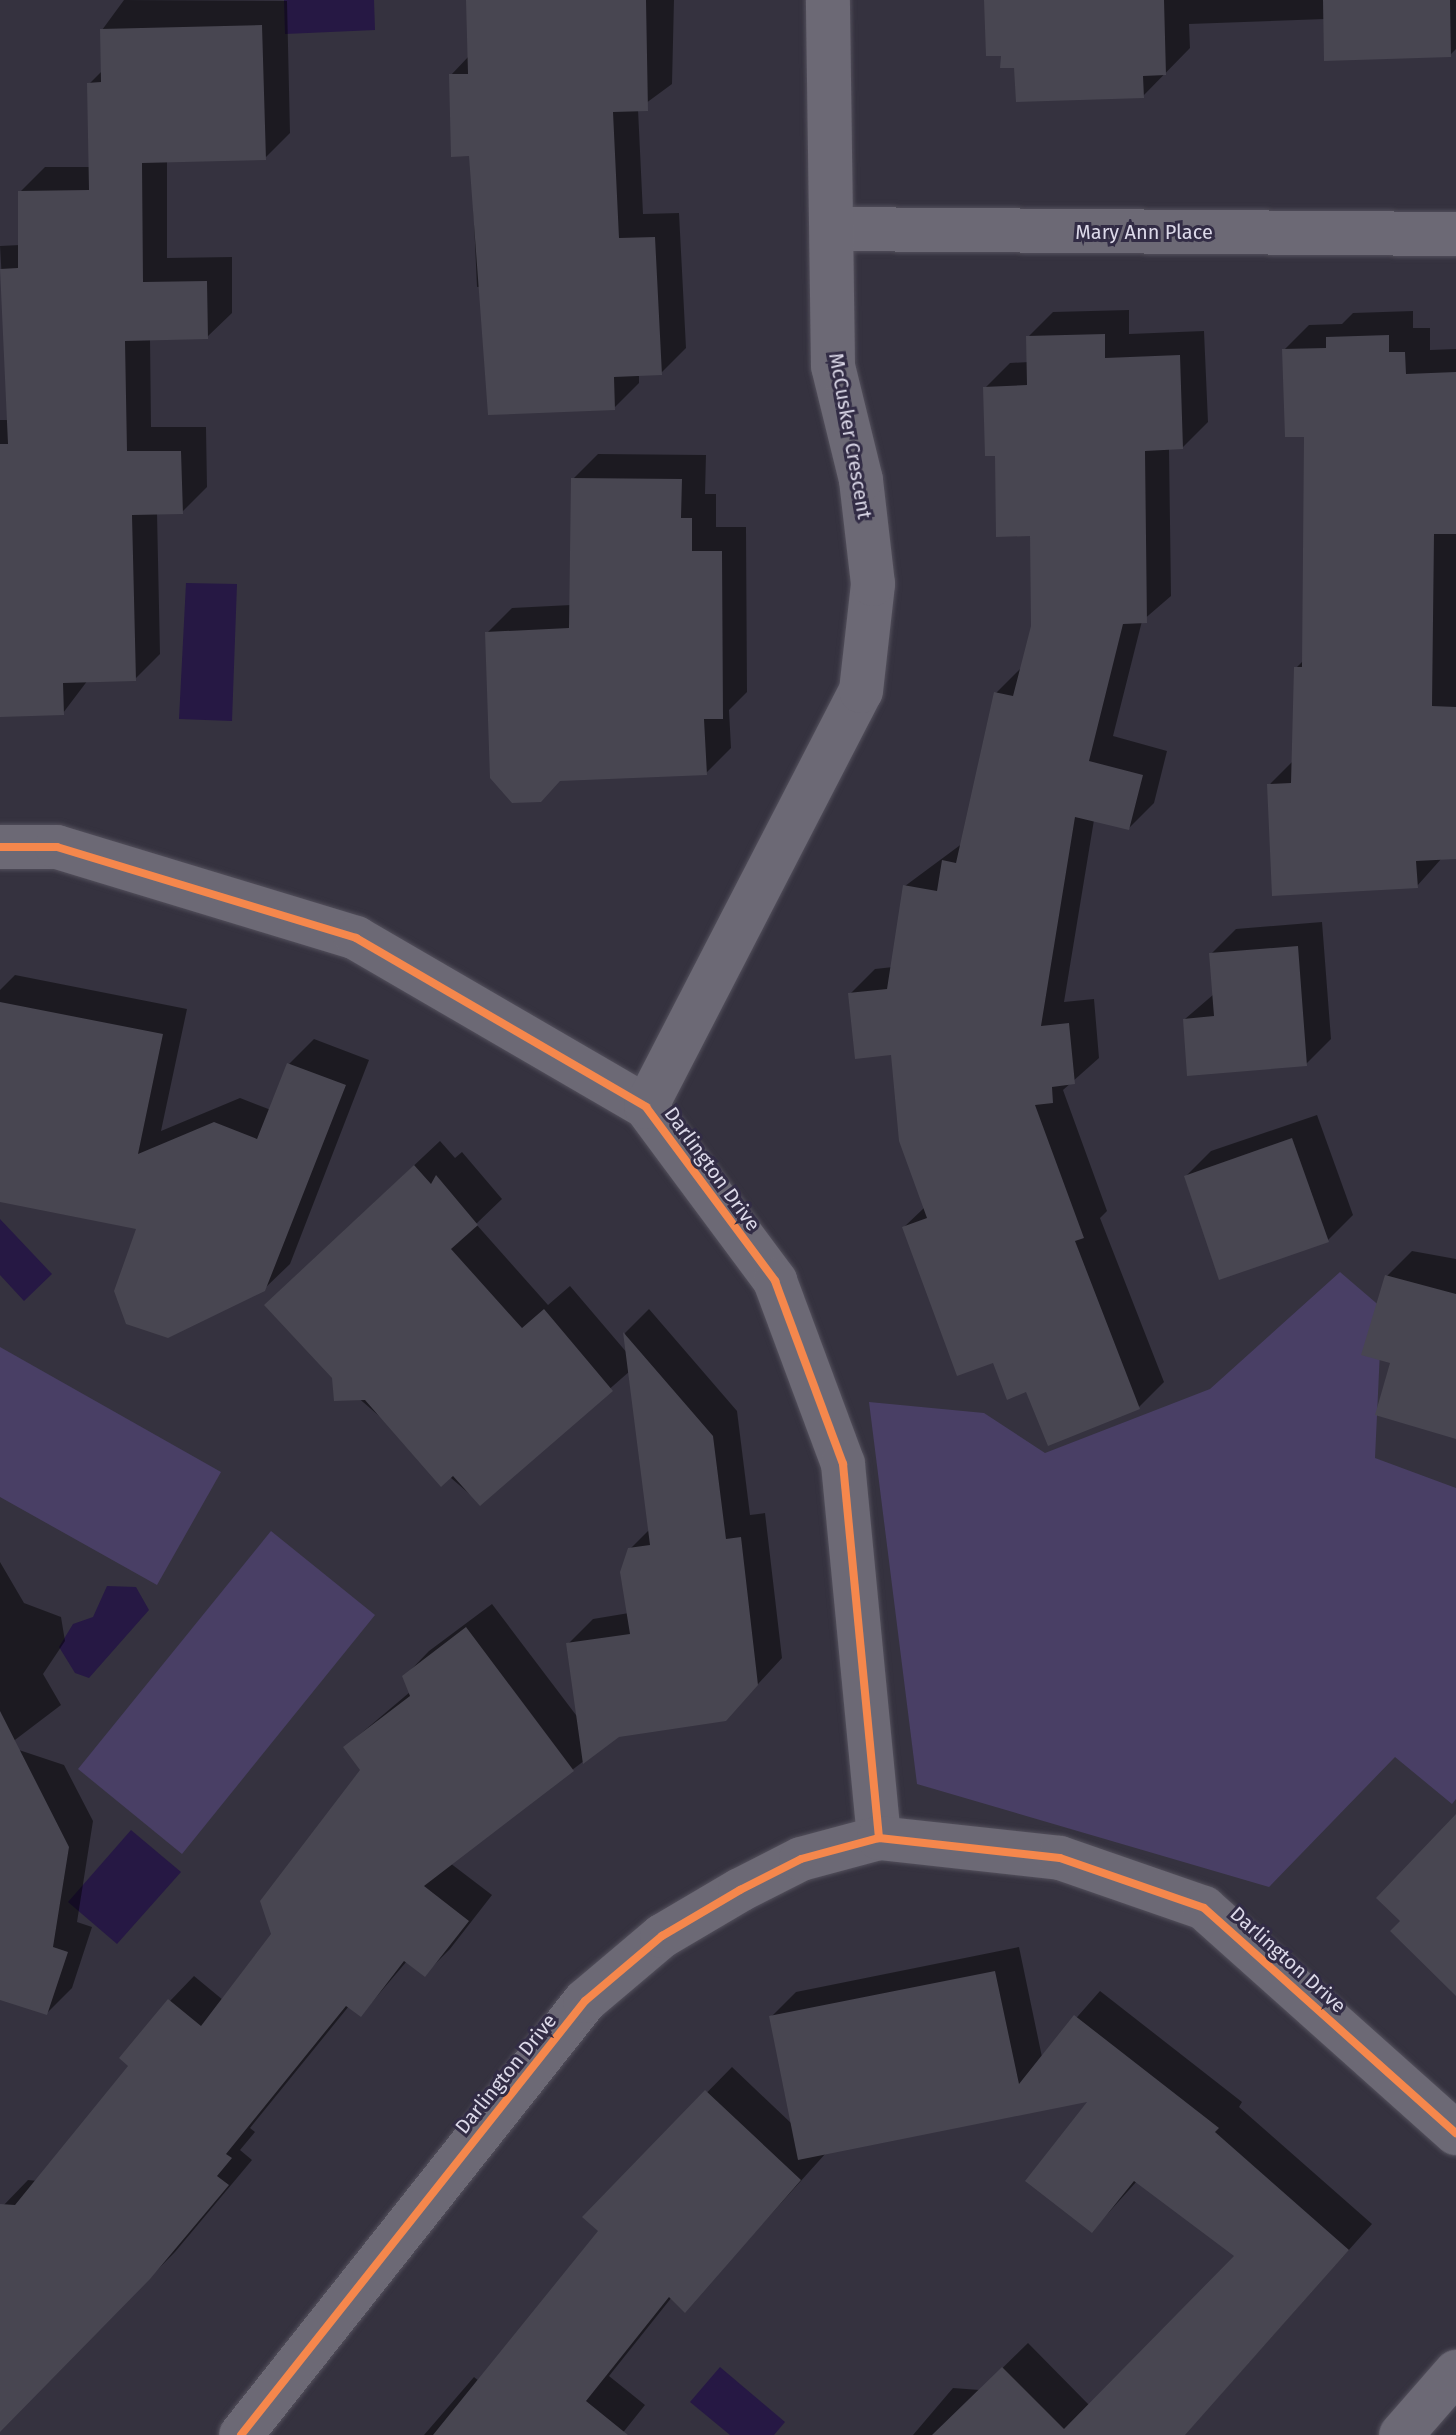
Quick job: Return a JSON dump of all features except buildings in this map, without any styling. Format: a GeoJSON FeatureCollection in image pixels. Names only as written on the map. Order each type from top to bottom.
{"type":"FeatureCollection","features":[{"type":"Feature","properties":{"kind":"street","name":"McCusker Crescent"},"geometry":{"type":"LineString","coordinates":[[646,1107],[861,691],[873,584],[861,480],[833,366],[828,0]]}},
{"type":"Feature","properties":{"kind":"street","name":"Mary Ann Place"},"geometry":{"type":"LineString","coordinates":[[832,229],[1456,234]]}},
{"type":"Feature","properties":{"kind":"street","name":"Darlington Drive"},"geometry":{"type":"LineString","coordinates":[[0,847],[57,847],[356,938],[646,1107],[775,1281],[843,1464],[879,1838]]}},
{"type":"Feature","properties":{"kind":"street","name":"Darlington Drive"},"geometry":{"type":"LineString","coordinates":[[241,2435],[585,2001],[662,1936],[740,1890],[801,1859],[879,1838],[1060,1858],[1204,1908],[1456,2133]]}},
{"type":"Feature","properties":{"kind":"street"},"geometry":{"type":"LineString","coordinates":[[1401,2435],[1456,2372]]}},
{"type":"Feature","properties":{"kind":"shaded area"},"geometry":{"type":"Polygon","coordinates":[[[284,0],[374,0],[375,30],[285,34],[284,0]]]}},
{"type":"Feature","properties":{"kind":"shaded area"},"geometry":{"type":"Polygon","coordinates":[[[186,583],[237,584],[232,721],[179,719],[186,583]]]}},
{"type":"Feature","properties":{"kind":"shaded area"},"geometry":{"type":"Polygon","coordinates":[[[0,1219],[52,1274],[24,1301],[0,1275],[0,1219]]]}},
{"type":"Feature","properties":{"kind":"shaded area"},"geometry":{"type":"Polygon","coordinates":[[[1340,1272],[1382,1308],[1375,1458],[1456,1488],[1456,1799],[1452,1804],[1395,1757],[1269,1887],[917,1784],[869,1402],[984,1413],[1045,1453],[1210,1389],[1340,1272]]]}},
{"type":"Feature","properties":{"kind":"shaded area"},"geometry":{"type":"Polygon","coordinates":[[[0,1347],[221,1472],[157,1585],[0,1497],[0,1347]]]}},
{"type":"Feature","properties":{"kind":"shaded area"},"geometry":{"type":"Polygon","coordinates":[[[271,1531],[375,1615],[182,1854],[78,1769],[271,1531]]]}},
{"type":"Feature","properties":{"kind":"shaded area"},"geometry":{"type":"Polygon","coordinates":[[[107,1586],[136,1587],[149,1610],[89,1678],[75,1673],[59,1647],[73,1624],[93,1617],[107,1586]]]}},
{"type":"Feature","properties":{"kind":"shaded area"},"geometry":{"type":"Polygon","coordinates":[[[131,1830],[181,1872],[117,1944],[68,1902],[131,1830]]]}},
{"type":"Feature","properties":{"kind":"shaded area"},"geometry":{"type":"Polygon","coordinates":[[[720,2367],[785,2422],[774,2435],[730,2435],[690,2402],[720,2367]]]}},
{"type":"Feature","properties":{"kind":"cycle path"},"geometry":{"type":"LineString","coordinates":[[0,847],[57,847],[356,938],[646,1107],[775,1281],[843,1464],[879,1838]]}},
{"type":"Feature","properties":{"kind":"cycle path"},"geometry":{"type":"LineString","coordinates":[[241,2435],[585,2001],[662,1936],[740,1890],[801,1859],[879,1838],[1060,1858],[1204,1908],[1456,2133]]}}]}
